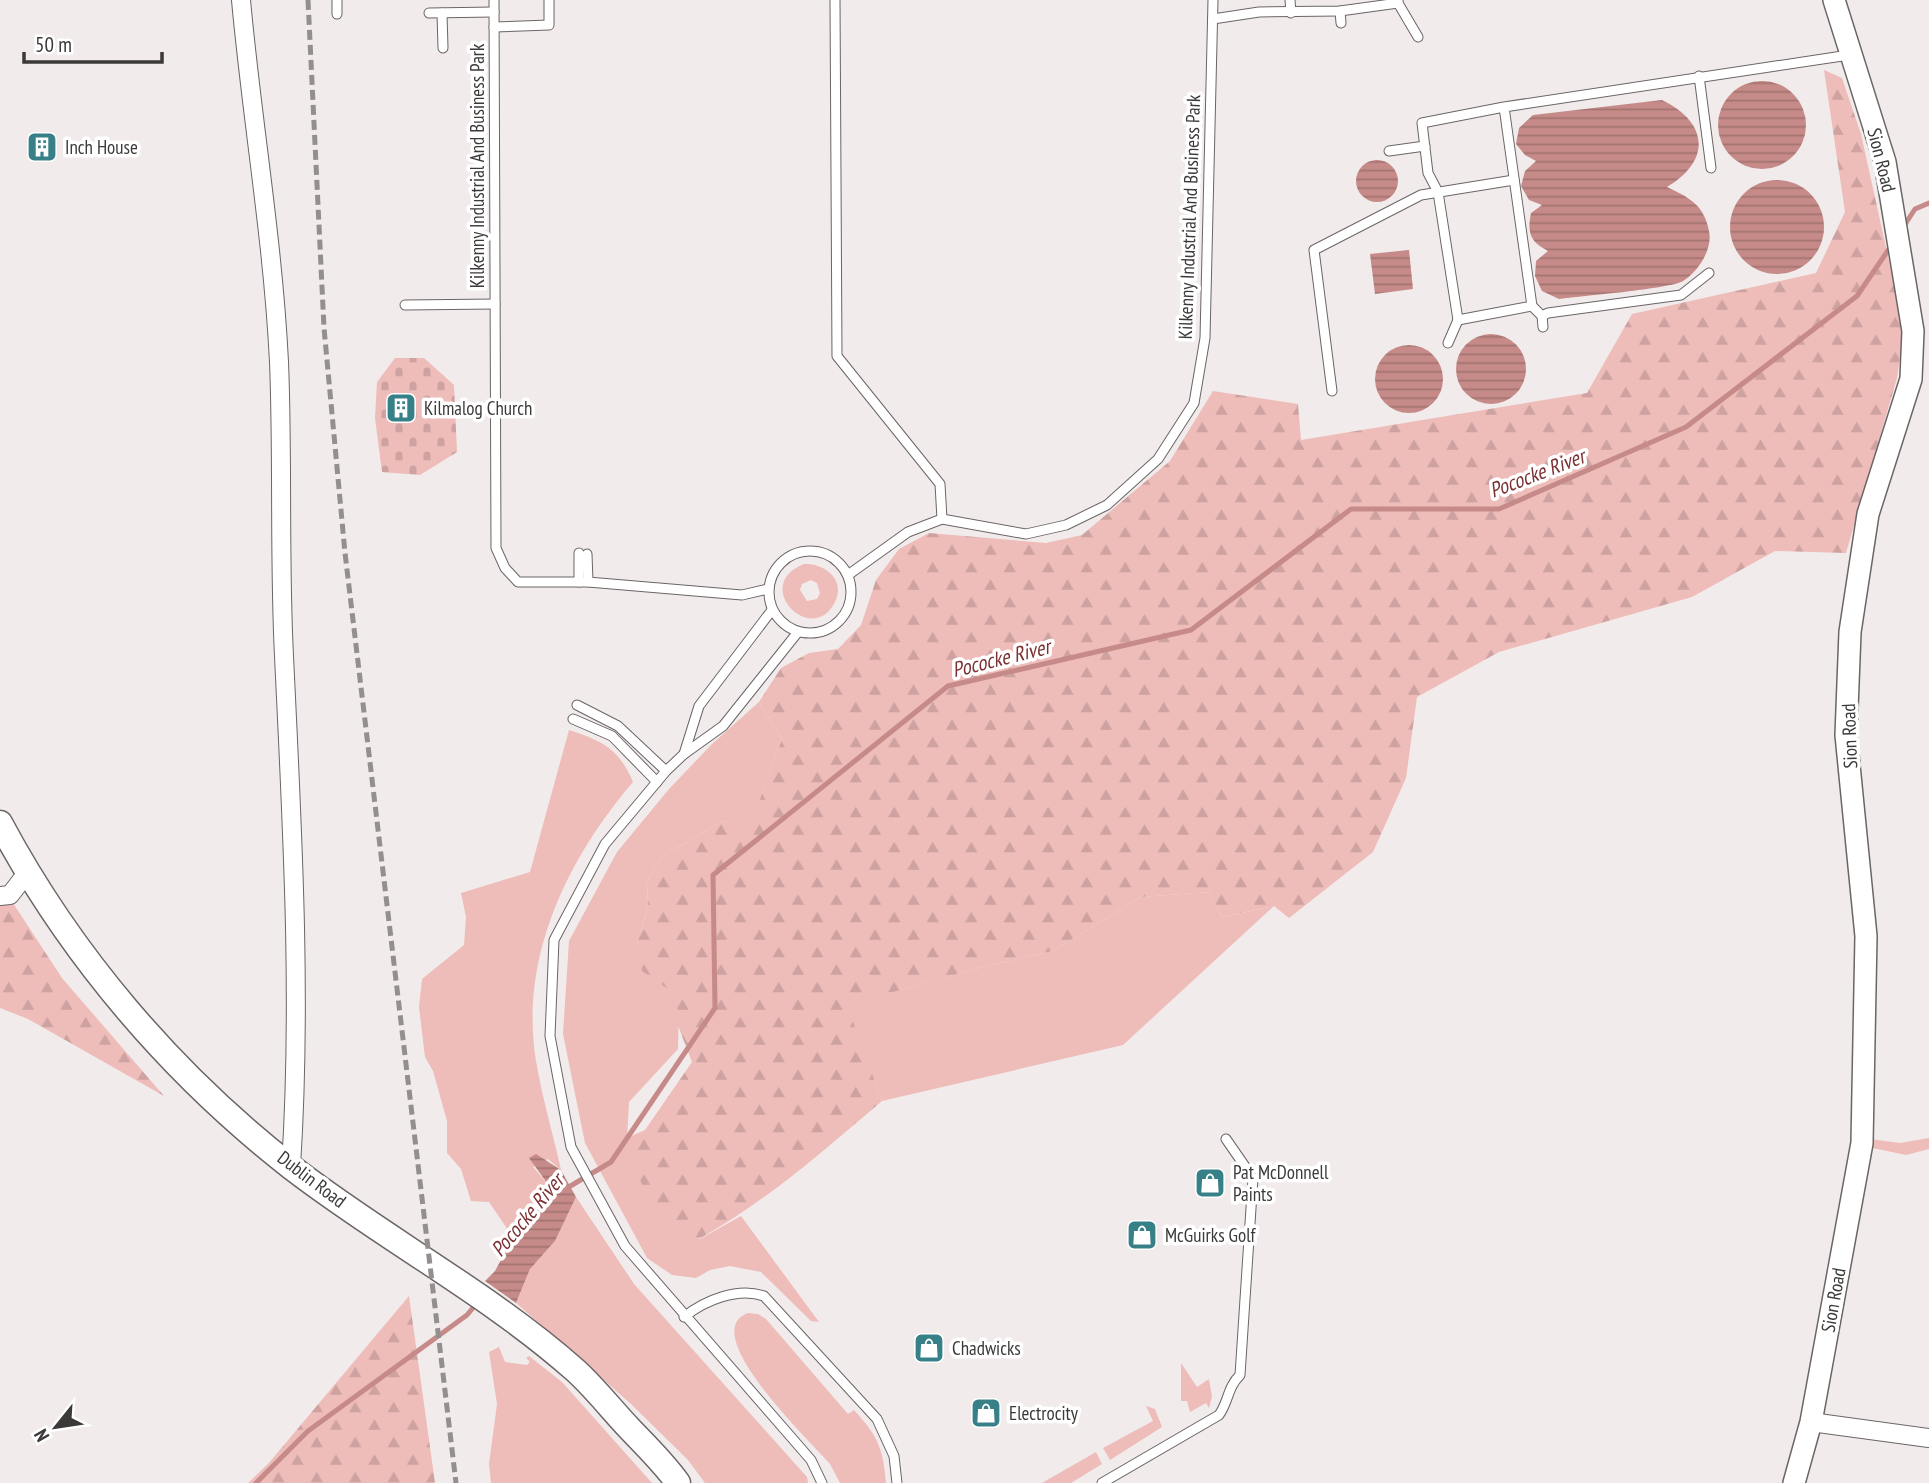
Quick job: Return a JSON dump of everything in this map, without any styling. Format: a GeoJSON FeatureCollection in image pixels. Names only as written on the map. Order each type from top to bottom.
{"type":"FeatureCollection","features":[{"type":"Feature","properties":{"kind":"main road","name":"Dublin Road"},"geometry":{"type":"LineString","coordinates":[[0,823],[27,873],[73,944],[142,1027],[212,1097],[291,1166],[528,1333],[576,1371],[678,1483]]}},
{"type":"Feature","properties":{"kind":"street"},"geometry":{"type":"LineString","coordinates":[[241,0],[266,194],[279,362],[281,602],[293,838],[296,1095],[291,1166]]}},
{"type":"Feature","properties":{"kind":"street","name":"Sion Road"},"geometry":{"type":"LineString","coordinates":[[1794,1483],[1811,1422],[1862,1143],[1866,936],[1846,735],[1850,632],[1868,514],[1911,379],[1913,331],[1885,162],[1834,0]]}},
{"type":"Feature","properties":{"kind":"street"},"geometry":{"type":"LineString","coordinates":[[0,896],[10,895],[27,873]]}},
{"type":"Feature","properties":{"kind":"street"},"geometry":{"type":"LineString","coordinates":[[1811,1422],[1929,1438]]}},
{"type":"Feature","properties":{"kind":"lane"},"geometry":{"type":"LineString","coordinates":[[337,0],[337,14]]}},
{"type":"Feature","properties":{"kind":"lane"},"geometry":{"type":"LineString","coordinates":[[443,48],[448,0]]}},
{"type":"Feature","properties":{"kind":"lane","name":"Kilkenny Industrial And Business Park"},"geometry":{"type":"LineString","coordinates":[[494,0],[496,548],[505,568],[518,582],[583,582],[742,595],[768,589]]}},
{"type":"Feature","properties":{"kind":"lane","name":"Kilkenny Industrial And Business Park"},"geometry":{"type":"LineString","coordinates":[[494,27],[549,25],[549,0]]}},
{"type":"Feature","properties":{"kind":"lane"},"geometry":{"type":"LineString","coordinates":[[835,0],[837,356],[940,484],[942,519],[908,533],[848,575]]}},
{"type":"Feature","properties":{"kind":"lane","name":"Kilkenny Industrial And Business Park"},"geometry":{"type":"LineString","coordinates":[[942,519],[1026,534],[1066,525],[1107,505],[1157,459],[1194,403],[1205,338],[1213,0]]}},
{"type":"Feature","properties":{"kind":"lane"},"geometry":{"type":"LineString","coordinates":[[1290,0],[1291,13]]}},
{"type":"Feature","properties":{"kind":"lane"},"geometry":{"type":"LineString","coordinates":[[1213,19],[1259,12],[1340,11],[1398,2],[1418,37]]}},
{"type":"Feature","properties":{"kind":"lane"},"geometry":{"type":"LineString","coordinates":[[1340,11],[1341,23]]}},
{"type":"Feature","properties":{"kind":"lane"},"geometry":{"type":"LineString","coordinates":[[429,13],[494,12]]}},
{"type":"Feature","properties":{"kind":"lane"},"geometry":{"type":"LineString","coordinates":[[1448,343],[1458,320],[1438,192],[1428,173],[1422,123],[1504,107],[1851,54]]}},
{"type":"Feature","properties":{"kind":"lane"},"geometry":{"type":"LineString","coordinates":[[1699,76],[1711,168]]}},
{"type":"Feature","properties":{"kind":"lane"},"geometry":{"type":"LineString","coordinates":[[1504,107],[1532,306],[1542,316],[1543,327]]}},
{"type":"Feature","properties":{"kind":"lane"},"geometry":{"type":"LineString","coordinates":[[1389,150],[1425,146]]}},
{"type":"Feature","properties":{"kind":"lane"},"geometry":{"type":"LineString","coordinates":[[1332,391],[1314,250],[1421,195],[1514,180]]}},
{"type":"Feature","properties":{"kind":"lane"},"geometry":{"type":"LineString","coordinates":[[1542,316],[1681,295],[1709,272]]}},
{"type":"Feature","properties":{"kind":"lane","name":"Kilkenny Industrial And Business Park"},"geometry":{"type":"LineString","coordinates":[[405,305],[495,304]]}},
{"type":"Feature","properties":{"kind":"lane"},"geometry":{"type":"LineString","coordinates":[[1458,320],[1532,306]]}},
{"type":"Feature","properties":{"kind":"lane"},"geometry":{"type":"LineString","coordinates":[[802,551],[829,555],[848,575],[850,602],[836,624],[811,634],[798,632],[787,628],[772,610],[768,589],[778,564],[802,551]]}},
{"type":"Feature","properties":{"kind":"lane"},"geometry":{"type":"LineString","coordinates":[[583,553],[583,582]]}},
{"type":"Feature","properties":{"kind":"lane"},"geometry":{"type":"LineString","coordinates":[[684,754],[699,706],[772,610]]}},
{"type":"Feature","properties":{"kind":"lane"},"geometry":{"type":"LineString","coordinates":[[798,632],[723,726],[684,754],[666,771],[605,844],[554,940],[550,1036],[570,1147],[599,1204],[625,1246],[811,1460],[822,1483]]}},
{"type":"Feature","properties":{"kind":"lane"},"geometry":{"type":"LineString","coordinates":[[577,705],[618,726],[666,771]]}},
{"type":"Feature","properties":{"kind":"lane"},"geometry":{"type":"LineString","coordinates":[[573,719],[612,736],[657,782]]}},
{"type":"Feature","properties":{"kind":"lane"},"geometry":{"type":"LineString","coordinates":[[1102,1483],[1219,1415],[1225,1405],[1229,1386],[1240,1375],[1253,1178],[1226,1139]]}},
{"type":"Feature","properties":{"kind":"lane"},"geometry":{"type":"LineString","coordinates":[[684,1317],[721,1297],[747,1292],[764,1296],[877,1419],[894,1456],[897,1483]]}},
{"type":"Feature","properties":{"kind":"green space"},"geometry":{"type":"Polygon","coordinates":[[[1824,70],[1842,78],[1861,134],[1904,329],[1897,378],[1846,553],[1775,551],[1692,597],[1499,652],[1417,697],[1406,778],[1373,852],[1289,918],[1274,906],[1222,917],[1209,892],[1141,897],[1053,951],[982,967],[847,1005],[882,1101],[771,1192],[699,1239],[668,1221],[643,1186],[627,1138],[645,1130],[692,1062],[677,1023],[678,996],[642,971],[637,942],[648,908],[647,882],[661,857],[721,822],[753,818],[782,739],[759,702],[781,668],[809,653],[838,649],[861,625],[876,580],[899,549],[929,533],[1046,543],[1082,535],[1170,461],[1213,391],[1298,404],[1301,440],[1587,393],[1632,314],[1816,273],[1845,212],[1824,70]]]}},
{"type":"Feature","properties":{"kind":"green space"},"geometry":{"type":"Polygon","coordinates":[[[395,358],[424,358],[454,385],[457,452],[420,475],[382,472],[375,418],[377,382],[395,358]]]}},
{"type":"Feature","properties":{"kind":"green space"},"geometry":{"type":"Polygon","coordinates":[[[804,564],[812,564],[826,570],[832,574],[838,587],[835,602],[825,614],[813,618],[801,616],[791,608],[784,597],[783,585],[789,574],[804,564]],[[811,580],[802,584],[800,590],[807,601],[817,599],[820,593],[817,583],[811,580]]]}},
{"type":"Feature","properties":{"kind":"green space"},"geometry":{"type":"Polygon","coordinates":[[[759,702],[782,739],[753,819],[721,822],[661,857],[647,882],[648,908],[637,942],[643,971],[679,996],[678,1049],[629,1102],[627,1138],[700,1239],[741,1216],[819,1322],[811,1321],[761,1272],[730,1266],[710,1270],[696,1278],[672,1275],[647,1258],[585,1143],[563,1034],[569,941],[617,852],[669,789],[712,744],[759,702]]]}},
{"type":"Feature","properties":{"kind":"green space"},"geometry":{"type":"Polygon","coordinates":[[[569,730],[591,738],[616,754],[633,782],[609,812],[569,876],[542,947],[535,984],[533,1022],[536,1061],[561,1170],[548,1159],[533,1167],[547,1183],[527,1224],[510,1243],[506,1227],[489,1202],[471,1201],[461,1169],[447,1153],[447,1121],[433,1071],[425,1057],[419,1007],[422,979],[464,945],[466,917],[461,893],[530,872],[569,730]]]}},
{"type":"Feature","properties":{"kind":"green space"},"geometry":{"type":"Polygon","coordinates":[[[1209,892],[1222,917],[1274,906],[1123,1045],[882,1101],[846,1005],[982,967],[1053,951],[1141,897],[1209,892]]]}},
{"type":"Feature","properties":{"kind":"green space"},"geometry":{"type":"Polygon","coordinates":[[[0,896],[9,897],[62,978],[164,1096],[28,1019],[0,1008],[0,896]]]}},
{"type":"Feature","properties":{"kind":"green space"},"geometry":{"type":"Polygon","coordinates":[[[1929,1138],[1929,1149],[1906,1155],[1868,1147],[1870,1139],[1900,1143],[1929,1138]]]}},
{"type":"Feature","properties":{"kind":"green space"},"geometry":{"type":"Polygon","coordinates":[[[576,1197],[634,1284],[807,1477],[808,1483],[705,1483],[688,1460],[631,1404],[516,1303],[530,1269],[555,1241],[576,1197]]]}},
{"type":"Feature","properties":{"kind":"green space"},"geometry":{"type":"Polygon","coordinates":[[[409,1296],[435,1483],[248,1483],[268,1464],[409,1296]]]}},
{"type":"Feature","properties":{"kind":"green space"},"geometry":{"type":"Polygon","coordinates":[[[748,1313],[758,1314],[766,1319],[848,1414],[854,1410],[862,1419],[878,1443],[886,1483],[840,1483],[830,1464],[762,1388],[746,1364],[736,1342],[736,1324],[748,1313]]]}},
{"type":"Feature","properties":{"kind":"green space"},"geometry":{"type":"Polygon","coordinates":[[[499,1347],[505,1362],[527,1365],[530,1362],[526,1358],[529,1356],[562,1382],[652,1483],[491,1483],[489,1464],[497,1404],[489,1352],[499,1347]]]}},
{"type":"Feature","properties":{"kind":"green space"},"geometry":{"type":"Polygon","coordinates":[[[1181,1363],[1197,1387],[1209,1379],[1212,1397],[1209,1408],[1206,1403],[1190,1412],[1187,1401],[1181,1401],[1181,1363]]]}},
{"type":"Feature","properties":{"kind":"green space"},"geometry":{"type":"Polygon","coordinates":[[[1146,1406],[1155,1409],[1162,1427],[1110,1460],[1103,1448],[1153,1421],[1146,1406]]]}},
{"type":"Feature","properties":{"kind":"green space"},"geometry":{"type":"Polygon","coordinates":[[[1096,1452],[1102,1464],[1071,1483],[1042,1483],[1096,1452]]]}},
{"type":"Feature","properties":{"kind":"shaded area"},"geometry":{"type":"Polygon","coordinates":[[[1762,81],[1779,84],[1793,94],[1803,108],[1806,125],[1803,142],[1793,156],[1779,166],[1762,169],[1745,166],[1731,156],[1721,142],[1718,125],[1721,108],[1731,94],[1745,84],[1762,81]]]}},
{"type":"Feature","properties":{"kind":"shaded area"},"geometry":{"type":"Polygon","coordinates":[[[1662,100],[1689,119],[1696,130],[1699,142],[1692,165],[1667,187],[1695,203],[1704,215],[1710,238],[1703,259],[1683,281],[1661,287],[1559,299],[1542,291],[1535,276],[1536,261],[1548,251],[1537,244],[1531,236],[1529,226],[1531,213],[1542,205],[1529,200],[1521,186],[1525,171],[1536,161],[1525,155],[1516,144],[1519,128],[1533,115],[1662,100]]]}},
{"type":"Feature","properties":{"kind":"shaded area"},"geometry":{"type":"Polygon","coordinates":[[[1377,160],[1391,167],[1398,181],[1391,195],[1377,202],[1363,195],[1356,181],[1363,167],[1377,160]]]}},
{"type":"Feature","properties":{"kind":"shaded area"},"geometry":{"type":"Polygon","coordinates":[[[1777,180],[1795,184],[1810,194],[1820,209],[1824,227],[1820,245],[1810,260],[1795,270],[1777,274],[1759,270],[1744,260],[1734,245],[1730,227],[1734,209],[1744,194],[1759,184],[1777,180]]]}},
{"type":"Feature","properties":{"kind":"shaded area"},"geometry":{"type":"Polygon","coordinates":[[[1409,250],[1413,289],[1375,294],[1370,254],[1409,250]]]}},
{"type":"Feature","properties":{"kind":"shaded area"},"geometry":{"type":"Polygon","coordinates":[[[1491,334],[1516,344],[1526,369],[1516,394],[1491,404],[1466,394],[1456,369],[1466,344],[1491,334]]]}},
{"type":"Feature","properties":{"kind":"shaded area"},"geometry":{"type":"Polygon","coordinates":[[[1409,345],[1422,347],[1433,355],[1441,366],[1441,392],[1433,403],[1422,411],[1409,413],[1396,411],[1385,403],[1377,392],[1375,379],[1377,366],[1385,355],[1396,347],[1409,345]]]}},
{"type":"Feature","properties":{"kind":"shaded area"},"geometry":{"type":"Polygon","coordinates":[[[536,1154],[561,1170],[576,1197],[555,1241],[530,1269],[516,1303],[485,1281],[495,1271],[510,1243],[523,1235],[530,1211],[547,1183],[529,1158],[536,1154]]]}},
{"type":"Feature","properties":{"kind":"waterway","name":"Pococke River"},"geometry":{"type":"LineString","coordinates":[[1902,229],[1915,209],[1929,203]]}},
{"type":"Feature","properties":{"kind":"waterway","name":"Pococke River"},"geometry":{"type":"LineString","coordinates":[[567,1188],[611,1162],[715,1008],[713,875],[948,686],[1191,630],[1351,509],[1499,509],[1686,427],[1857,296],[1893,243]]}},
{"type":"Feature","properties":{"kind":"waterway","name":"Pococke River"},"geometry":{"type":"LineString","coordinates":[[256,1483],[308,1431],[467,1315],[477,1303]]}},
{"type":"Feature","properties":{"kind":"railway"},"geometry":{"type":"LineString","coordinates":[[308,0],[324,328],[345,553],[456,1483]]}},
{"type":"Feature","properties":{"kind":"place","name":"Inch House"},"geometry":{"type":"Point","coordinates":[42,147]}},
{"type":"Feature","properties":{"kind":"place","name":"Kilmalog Church"},"geometry":{"type":"Point","coordinates":[401,408]}},
{"type":"Feature","properties":{"kind":"place","name":"Pat McDonnell Paints"},"geometry":{"type":"Point","coordinates":[1210,1183]}},
{"type":"Feature","properties":{"kind":"place","name":"McGuirks Golf"},"geometry":{"type":"Point","coordinates":[1142,1235]}},
{"type":"Feature","properties":{"kind":"place","name":"Chadwicks"},"geometry":{"type":"Point","coordinates":[929,1348]}},
{"type":"Feature","properties":{"kind":"place","name":"Electrocity"},"geometry":{"type":"Point","coordinates":[986,1413]}}]}
